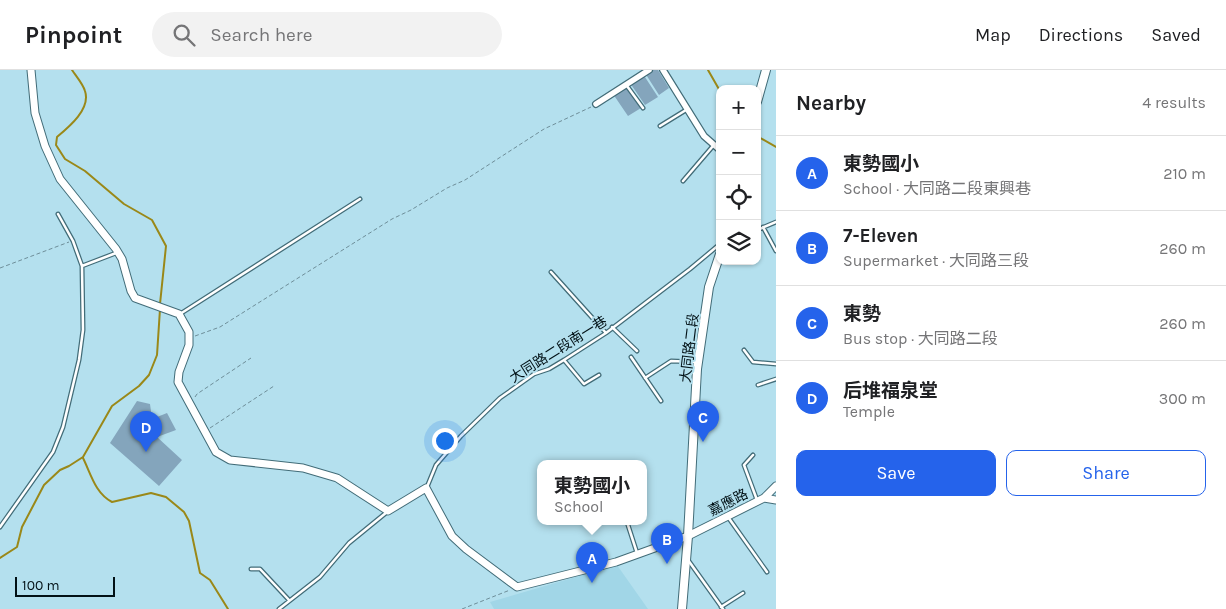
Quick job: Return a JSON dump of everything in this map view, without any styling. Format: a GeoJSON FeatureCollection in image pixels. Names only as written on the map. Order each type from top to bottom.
{"type":"FeatureCollection","features":[{"type":"Feature","properties":{"kind":"main road"},"geometry":{"type":"LineString","coordinates":[[761,88],[766,70]]}},
{"type":"Feature","properties":{"kind":"main road","name":"大同路二段"},"geometry":{"type":"LineString","coordinates":[[682,609],[698,362],[709,287],[716,265]]}},
{"type":"Feature","properties":{"kind":"street"},"geometry":{"type":"LineString","coordinates":[[31,70],[36,113],[45,146],[60,179],[118,252],[122,259],[130,291],[136,298],[179,314],[189,332],[189,345],[179,372],[178,382],[216,452],[230,460],[303,468],[337,478],[388,511],[426,488],[452,536],[466,549],[517,587]]}},
{"type":"Feature","properties":{"kind":"street"},"geometry":{"type":"LineString","coordinates":[[596,104],[649,70]]}},
{"type":"Feature","properties":{"kind":"street"},"geometry":{"type":"LineString","coordinates":[[663,70],[704,136],[714,145]]}},
{"type":"Feature","properties":{"kind":"street","name":"嘉應路"},"geometry":{"type":"LineString","coordinates":[[517,587],[616,562],[688,536],[760,499],[776,486]]}},
{"type":"Feature","properties":{"kind":"street"},"geometry":{"type":"LineString","coordinates":[[760,499],[776,500]]}},
{"type":"Feature","properties":{"kind":"lane"},"geometry":{"type":"LineString","coordinates":[[626,85],[643,108]]}},
{"type":"Feature","properties":{"kind":"lane"},"geometry":{"type":"LineString","coordinates":[[660,126],[687,109]]}},
{"type":"Feature","properties":{"kind":"lane"},"geometry":{"type":"LineString","coordinates":[[683,181],[714,145]]}},
{"type":"Feature","properties":{"kind":"lane"},"geometry":{"type":"LineString","coordinates":[[179,314],[360,199]]}},
{"type":"Feature","properties":{"kind":"lane"},"geometry":{"type":"LineString","coordinates":[[0,527],[54,452],[64,427],[79,360],[83,330],[82,266],[58,214]]}},
{"type":"Feature","properties":{"kind":"lane"},"geometry":{"type":"LineString","coordinates":[[776,222],[763,227],[776,252]]}},
{"type":"Feature","properties":{"kind":"lane","name":"大同路二段南一巷"},"geometry":{"type":"LineString","coordinates":[[426,488],[436,465],[461,436],[500,398],[534,374],[564,360],[606,333],[716,247]]}},
{"type":"Feature","properties":{"kind":"lane"},"geometry":{"type":"LineString","coordinates":[[82,266],[118,252]]}},
{"type":"Feature","properties":{"kind":"lane"},"geometry":{"type":"LineString","coordinates":[[551,272],[606,333]]}},
{"type":"Feature","properties":{"kind":"lane"},"geometry":{"type":"LineString","coordinates":[[612,327],[637,351]]}},
{"type":"Feature","properties":{"kind":"lane"},"geometry":{"type":"LineString","coordinates":[[744,350],[753,362],[776,364]]}},
{"type":"Feature","properties":{"kind":"lane"},"geometry":{"type":"LineString","coordinates":[[631,357],[661,401]]}},
{"type":"Feature","properties":{"kind":"lane"},"geometry":{"type":"LineString","coordinates":[[564,360],[584,384],[599,375]]}},
{"type":"Feature","properties":{"kind":"lane"},"geometry":{"type":"LineString","coordinates":[[645,378],[671,361],[698,362]]}},
{"type":"Feature","properties":{"kind":"lane"},"geometry":{"type":"LineString","coordinates":[[758,385],[776,379]]}},
{"type":"Feature","properties":{"kind":"lane"},"geometry":{"type":"LineString","coordinates":[[753,455],[744,465],[760,499]]}},
{"type":"Feature","properties":{"kind":"lane"},"geometry":{"type":"LineString","coordinates":[[279,609],[320,577],[349,543],[388,511]]}},
{"type":"Feature","properties":{"kind":"lane"},"geometry":{"type":"LineString","coordinates":[[728,515],[767,572]]}},
{"type":"Feature","properties":{"kind":"lane"},"geometry":{"type":"LineString","coordinates":[[628,525],[637,555]]}},
{"type":"Feature","properties":{"kind":"lane"},"geometry":{"type":"LineString","coordinates":[[686,557],[722,608],[743,593]]}},
{"type":"Feature","properties":{"kind":"lane"},"geometry":{"type":"LineString","coordinates":[[251,569],[260,570],[289,600]]}},
{"type":"Feature","properties":{"kind":"path"},"geometry":{"type":"LineString","coordinates":[[189,340],[204,332],[220,327],[392,219],[465,180],[535,134],[596,104]]}},
{"type":"Feature","properties":{"kind":"path"},"geometry":{"type":"LineString","coordinates":[[0,268],[72,241]]}},
{"type":"Feature","properties":{"kind":"path"},"geometry":{"type":"LineString","coordinates":[[190,404],[197,394],[251,358]]}},
{"type":"Feature","properties":{"kind":"path"},"geometry":{"type":"LineString","coordinates":[[206,431],[274,386]]}},
{"type":"Feature","properties":{"kind":"path"},"geometry":{"type":"LineString","coordinates":[[462,609],[517,587]]}},
{"type":"Feature","properties":{"kind":"shaded area"},"geometry":{"type":"Polygon","coordinates":[[[617,565],[648,609],[494,609],[490,602],[617,565]]]}},
{"type":"Feature","properties":{"kind":"building"},"geometry":{"type":"Polygon","coordinates":[[[649,70],[658,70],[669,88],[659,95],[645,73],[649,70]]]}},
{"type":"Feature","properties":{"kind":"building"},"geometry":{"type":"Polygon","coordinates":[[[643,74],[658,97],[645,105],[630,83],[643,74]]]}},
{"type":"Feature","properties":{"kind":"building"},"geometry":{"type":"Polygon","coordinates":[[[626,85],[641,108],[628,116],[613,94],[626,85]]]}},
{"type":"Feature","properties":{"kind":"building"},"geometry":{"type":"Polygon","coordinates":[[[137,401],[150,404],[152,419],[167,413],[176,430],[157,437],[182,460],[159,486],[110,443],[137,401]]]}},
{"type":"Feature","properties":{"kind":"waterway"},"geometry":{"type":"LineString","coordinates":[[72,70],[84,88],[85,104],[78,117],[57,137],[56,145],[65,159],[85,171],[124,204],[152,220],[166,246],[160,304]]}},
{"type":"Feature","properties":{"kind":"waterway"},"geometry":{"type":"LineString","coordinates":[[708,70],[717,85]]}},
{"type":"Feature","properties":{"kind":"waterway"},"geometry":{"type":"LineString","coordinates":[[761,138],[776,147]]}},
{"type":"Feature","properties":{"kind":"waterway"},"geometry":{"type":"LineString","coordinates":[[0,558],[17,547],[22,527],[44,485],[60,470],[83,457],[112,406],[139,386],[149,375],[157,355],[160,309]]}},
{"type":"Feature","properties":{"kind":"waterway"},"geometry":{"type":"LineString","coordinates":[[83,458],[97,488],[101,494],[112,502],[151,493],[166,497],[184,512],[189,521],[200,573],[210,580],[228,609]]}},
{"type":"Feature","properties":{"kind":"place","name":"東勢"},"geometry":{"type":"Point","coordinates":[703,442]}},
{"type":"Feature","properties":{"kind":"place","name":"后堆福泉堂"},"geometry":{"type":"Point","coordinates":[146,452]}},
{"type":"Feature","properties":{"kind":"place","name":"7-Eleven"},"geometry":{"type":"Point","coordinates":[667,564]}},
{"type":"Feature","properties":{"kind":"place","name":"東勢國小"},"geometry":{"type":"Point","coordinates":[592,583]}}]}
